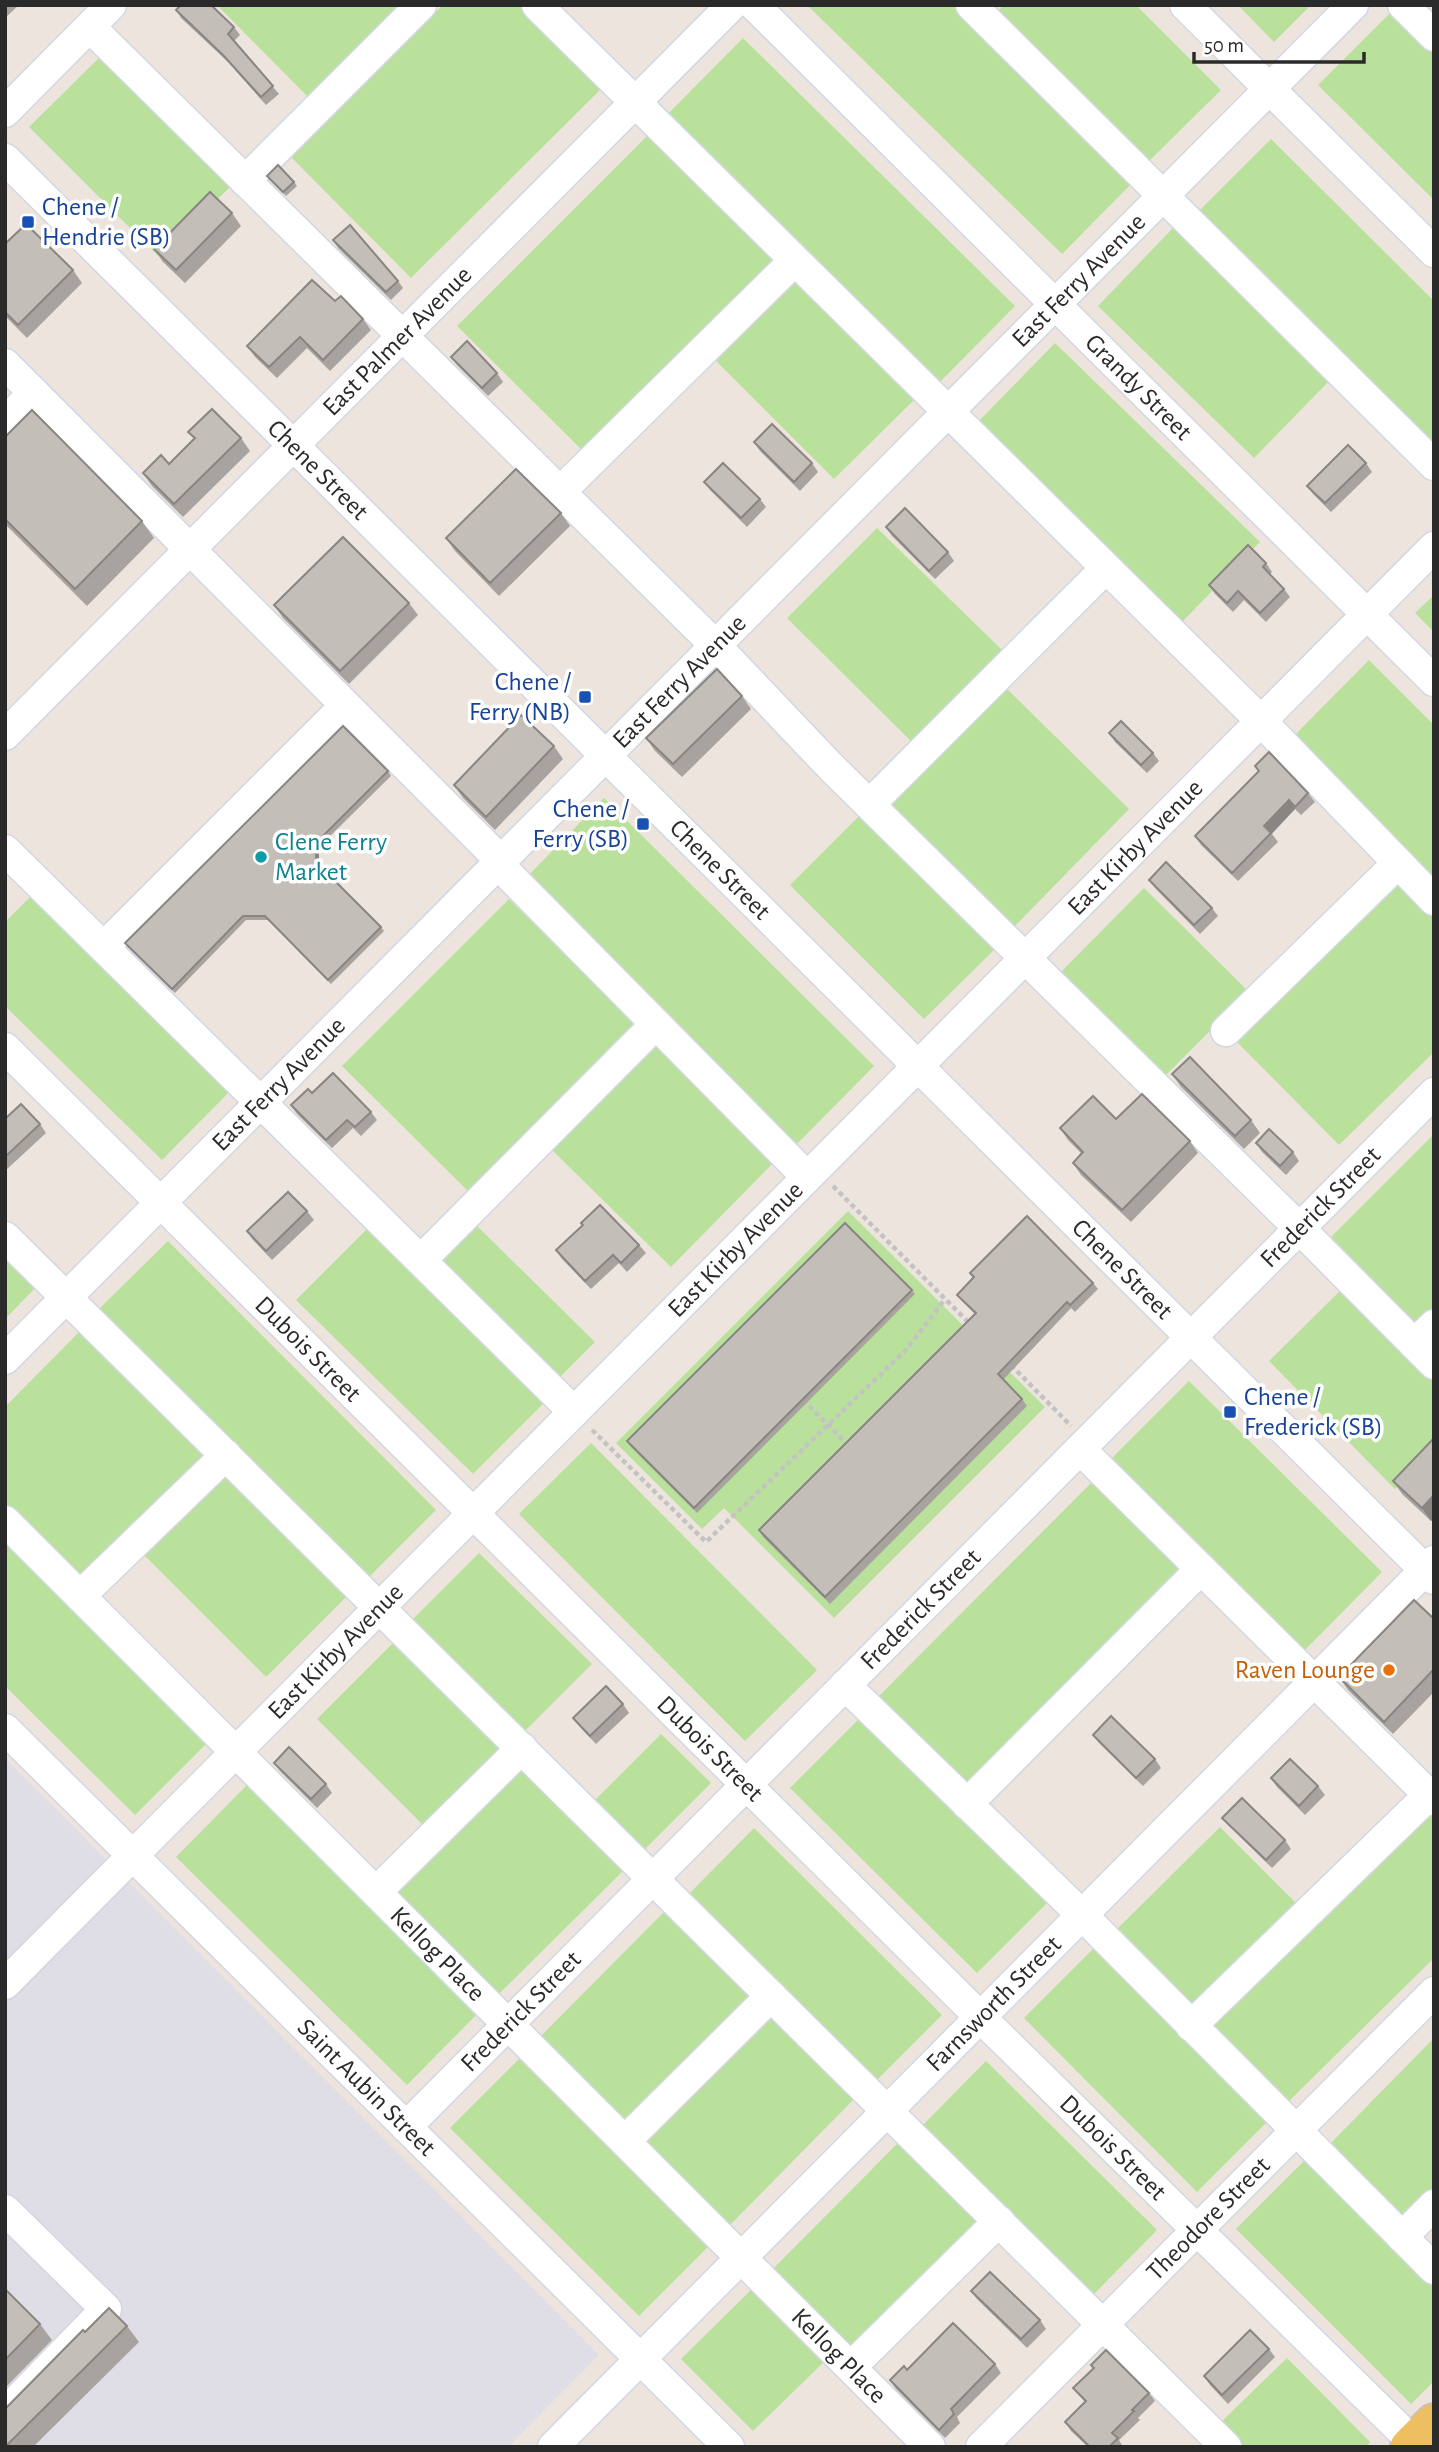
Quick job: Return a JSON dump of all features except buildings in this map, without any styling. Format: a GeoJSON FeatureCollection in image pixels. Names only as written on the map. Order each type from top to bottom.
{"type":"FeatureCollection","features":[{"type":"Feature","properties":{"kind":"street"},"geometry":{"type":"LineString","coordinates":[[245,181],[421,5]]}},
{"type":"Feature","properties":{"kind":"street"},"geometry":{"type":"LineString","coordinates":[[537,5],[1261,721],[1434,900]]}},
{"type":"Feature","properties":{"kind":"street","name":"East Palmer Avenue"},"geometry":{"type":"LineString","coordinates":[[5,735],[732,5]]}},
{"type":"Feature","properties":{"kind":"street","name":"Grandy Street"},"geometry":{"type":"LineString","coordinates":[[754,5],[1434,681]]}},
{"type":"Feature","properties":{"kind":"street"},"geometry":{"type":"LineString","coordinates":[[971,5],[1434,465]]}},
{"type":"Feature","properties":{"kind":"street"},"geometry":{"type":"LineString","coordinates":[[1185,5],[1434,253]]}},
{"type":"Feature","properties":{"kind":"street","name":"East Ferry Avenue"},"geometry":{"type":"LineString","coordinates":[[5,1359],[1353,5]]}},
{"type":"Feature","properties":{"kind":"street"},"geometry":{"type":"LineString","coordinates":[[1403,5],[1434,36]]}},
{"type":"Feature","properties":{"kind":"street"},"geometry":{"type":"LineString","coordinates":[[5,112],[97,14],[245,181],[1300,1228],[1427,1344]]}},
{"type":"Feature","properties":{"kind":"street","name":"Chene Street"},"geometry":{"type":"LineString","coordinates":[[5,159],[1191,1337],[1431,1570]]}},
{"type":"Feature","properties":{"kind":"street"},"geometry":{"type":"LineString","coordinates":[[560,492],[794,261]]}},
{"type":"Feature","properties":{"kind":"street"},"geometry":{"type":"LineString","coordinates":[[5,365],[500,862],[656,1024],[811,1173]]}},
{"type":"Feature","properties":{"kind":"street"},"geometry":{"type":"LineString","coordinates":[[5,421],[33,393]]}},
{"type":"Feature","properties":{"kind":"street","name":"East Kirby Avenue"},"geometry":{"type":"LineString","coordinates":[[5,1984],[1434,547]]}},
{"type":"Feature","properties":{"kind":"street"},"geometry":{"type":"LineString","coordinates":[[870,804],[1106,568]]}},
{"type":"Feature","properties":{"kind":"street"},"geometry":{"type":"LineString","coordinates":[[104,947],[345,706]]}},
{"type":"Feature","properties":{"kind":"street"},"geometry":{"type":"LineString","coordinates":[[5,850],[574,1412]]}},
{"type":"Feature","properties":{"kind":"street"},"geometry":{"type":"LineString","coordinates":[[1226,1031],[1398,863]]}},
{"type":"Feature","properties":{"kind":"street"},"geometry":{"type":"LineString","coordinates":[[421,1260],[656,1024]]}},
{"type":"Feature","properties":{"kind":"street","name":"Dubois Street"},"geometry":{"type":"LineString","coordinates":[[5,1048],[1196,2230],[1419,2440]]}},
{"type":"Feature","properties":{"kind":"street","name":"Frederick Street"},"geometry":{"type":"LineString","coordinates":[[406,2126],[1434,1093]]}},
{"type":"Feature","properties":{"kind":"street"},"geometry":{"type":"LineString","coordinates":[[5,1237],[1103,2324],[1208,2441]]}},
{"type":"Feature","properties":{"kind":"street"},"geometry":{"type":"LineString","coordinates":[[1083,1446],[1431,1798],[1191,2026]]}},
{"type":"Feature","properties":{"kind":"street"},"geometry":{"type":"LineString","coordinates":[[80,1596],[226,1455]]}},
{"type":"Feature","properties":{"kind":"street","name":"Kellog Place"},"geometry":{"type":"LineString","coordinates":[[5,1521],[930,2447]]}},
{"type":"Feature","properties":{"kind":"street"},"geometry":{"type":"LineString","coordinates":[[967,1804],[1202,1569]]}},
{"type":"Feature","properties":{"kind":"street","name":"Farnsworth Street"},"geometry":{"type":"LineString","coordinates":[[553,2447],[1314,1681],[1431,1570]]}},
{"type":"Feature","properties":{"kind":"street"},"geometry":{"type":"LineString","coordinates":[[845,1685],[1082,1915],[1434,2269]]}},
{"type":"Feature","properties":{"kind":"street","name":"Saint Aubin Street"},"geometry":{"type":"LineString","coordinates":[[5,1728],[729,2447]]}},
{"type":"Feature","properties":{"kind":"street"},"geometry":{"type":"LineString","coordinates":[[376,1892],[522,1748]]}},
{"type":"Feature","properties":{"kind":"street","name":"Theodore Street"},"geometry":{"type":"LineString","coordinates":[[981,2447],[1434,1992]]}},
{"type":"Feature","properties":{"kind":"street"},"geometry":{"type":"LineString","coordinates":[[625,2141],[771,1996]]}},
{"type":"Feature","properties":{"kind":"street"},"geometry":{"type":"LineString","coordinates":[[1402,2237],[1434,2205]]}},
{"type":"Feature","properties":{"kind":"street"},"geometry":{"type":"LineString","coordinates":[[5,2210],[106,2309],[5,2413]]}},
{"type":"Feature","properties":{"kind":"street"},"geometry":{"type":"LineString","coordinates":[[850,2367],[999,2221]]}},
{"type":"Feature","properties":{"kind":"path"},"geometry":{"type":"LineString","coordinates":[[811,1173],[973,1328]]}},
{"type":"Feature","properties":{"kind":"path"},"geometry":{"type":"LineString","coordinates":[[574,1412],[706,1542],[906,1350],[945,1299]]}},
{"type":"Feature","properties":{"kind":"path"},"geometry":{"type":"LineString","coordinates":[[1001,1356],[1083,1446]]}},
{"type":"Feature","properties":{"kind":"path"},"geometry":{"type":"LineString","coordinates":[[799,1396],[856,1453]]}},
{"type":"Feature","properties":{"kind":"shaded area"},"geometry":{"type":"Polygon","coordinates":[[[5,1758],[599,2355],[508,2447],[5,2447],[5,1758]]]}},
{"type":"Feature","properties":{"kind":"green space"},"geometry":{"type":"Polygon","coordinates":[[[217,5],[400,5],[308,97],[217,5]]]}},
{"type":"Feature","properties":{"kind":"green space"},"geometry":{"type":"Polygon","coordinates":[[[443,5],[522,5],[603,87],[411,278],[290,156],[443,5]]]}},
{"type":"Feature","properties":{"kind":"green space"},"geometry":{"type":"Polygon","coordinates":[[[807,5],[960,5],[1137,178],[1062,254],[807,5]]]}},
{"type":"Feature","properties":{"kind":"green space"},"geometry":{"type":"Polygon","coordinates":[[[1004,5],[1136,5],[1221,90],[1145,165],[995,14],[1004,5]]]}},
{"type":"Feature","properties":{"kind":"green space"},"geometry":{"type":"Polygon","coordinates":[[[1238,5],[1311,5],[1274,42],[1238,5]]]}},
{"type":"Feature","properties":{"kind":"green space"},"geometry":{"type":"Polygon","coordinates":[[[1395,8],[1434,47],[1434,200],[1318,85],[1395,8]]]}},
{"type":"Feature","properties":{"kind":"green space"},"geometry":{"type":"Polygon","coordinates":[[[743,38],[1015,306],[935,387],[663,119],[743,38]]]}},
{"type":"Feature","properties":{"kind":"green space"},"geometry":{"type":"Polygon","coordinates":[[[102,55],[232,185],[159,257],[29,127],[102,55]]]}},
{"type":"Feature","properties":{"kind":"green space"},"geometry":{"type":"Polygon","coordinates":[[[650,133],[779,262],[586,454],[457,326],[650,133]]]}},
{"type":"Feature","properties":{"kind":"green space"},"geometry":{"type":"Polygon","coordinates":[[[1271,139],[1434,301],[1434,448],[1197,213],[1271,139]]]}},
{"type":"Feature","properties":{"kind":"green space"},"geometry":{"type":"Polygon","coordinates":[[[1174,227],[1331,379],[1254,458],[1098,306],[1174,227]]]}},
{"type":"Feature","properties":{"kind":"green space"},"geometry":{"type":"Polygon","coordinates":[[[794,273],[918,396],[834,479],[711,356],[794,273]]]}},
{"type":"Feature","properties":{"kind":"green space"},"geometry":{"type":"Polygon","coordinates":[[[1055,343],[1260,542],[1181,623],[976,424],[1055,343]]]}},
{"type":"Feature","properties":{"kind":"green space"},"geometry":{"type":"Polygon","coordinates":[[[877,528],[1004,652],[913,743],[787,618],[877,528]]]}},
{"type":"Feature","properties":{"kind":"green space"},"geometry":{"type":"Polygon","coordinates":[[[1434,595],[1434,632],[1415,613],[1434,595]]]}},
{"type":"Feature","properties":{"kind":"green space"},"geometry":{"type":"Polygon","coordinates":[[[1369,660],[1434,725],[1434,882],[1290,740],[1369,660]]]}},
{"type":"Feature","properties":{"kind":"green space"},"geometry":{"type":"Polygon","coordinates":[[[1003,685],[1129,809],[1013,928],[886,804],[1003,685]]]}},
{"type":"Feature","properties":{"kind":"green space"},"geometry":{"type":"Polygon","coordinates":[[[604,798],[874,1066],[794,1147],[525,879],[604,798]]]}},
{"type":"Feature","properties":{"kind":"green space"},"geometry":{"type":"Polygon","coordinates":[[[865,810],[999,945],[924,1019],[790,885],[865,810]]]}},
{"type":"Feature","properties":{"kind":"green space"},"geometry":{"type":"Polygon","coordinates":[[[1397,878],[1434,915],[1434,1052],[1339,1145],[1234,1039],[1397,878]]]}},
{"type":"Feature","properties":{"kind":"green space"},"geometry":{"type":"Polygon","coordinates":[[[1144,888],[1249,992],[1162,1079],[1057,976],[1144,888]]]}},
{"type":"Feature","properties":{"kind":"green space"},"geometry":{"type":"Polygon","coordinates":[[[34,893],[233,1088],[162,1160],[5,1006],[5,922],[34,893]]]}},
{"type":"Feature","properties":{"kind":"green space"},"geometry":{"type":"Polygon","coordinates":[[[509,899],[636,1025],[470,1193],[342,1066],[509,899]]]}},
{"type":"Feature","properties":{"kind":"green space"},"geometry":{"type":"Polygon","coordinates":[[[657,1040],[778,1158],[671,1267],[550,1148],[657,1040]]]}},
{"type":"Feature","properties":{"kind":"green space"},"geometry":{"type":"Polygon","coordinates":[[[1432,1136],[1434,1307],[1413,1327],[1327,1241],[1432,1136]]]}},
{"type":"Feature","properties":{"kind":"green space"},"geometry":{"type":"Polygon","coordinates":[[[848,1211],[1045,1407],[834,1618],[724,1508],[702,1529],[616,1443],[848,1211]]]}},
{"type":"Feature","properties":{"kind":"green space"},"geometry":{"type":"Polygon","coordinates":[[[473,1222],[595,1342],[556,1381],[434,1261],[473,1222]]]}},
{"type":"Feature","properties":{"kind":"green space"},"geometry":{"type":"Polygon","coordinates":[[[370,1226],[547,1400],[473,1474],[296,1300],[370,1226]]]}},
{"type":"Feature","properties":{"kind":"green space"},"geometry":{"type":"Polygon","coordinates":[[[168,1241],[436,1510],[366,1580],[97,1311],[168,1241]]]}},
{"type":"Feature","properties":{"kind":"green space"},"geometry":{"type":"Polygon","coordinates":[[[5,1251],[39,1284],[5,1319],[5,1251]]]}},
{"type":"Feature","properties":{"kind":"green space"},"geometry":{"type":"Polygon","coordinates":[[[1345,1286],[1434,1376],[1434,1451],[1395,1489],[1269,1361],[1345,1286]]]}},
{"type":"Feature","properties":{"kind":"green space"},"geometry":{"type":"Polygon","coordinates":[[[85,1326],[210,1450],[81,1580],[5,1505],[5,1407],[85,1326]]]}},
{"type":"Feature","properties":{"kind":"green space"},"geometry":{"type":"Polygon","coordinates":[[[1189,1381],[1382,1572],[1303,1652],[1109,1461],[1189,1381]]]}},
{"type":"Feature","properties":{"kind":"green space"},"geometry":{"type":"Polygon","coordinates":[[[591,1443],[817,1670],[745,1741],[519,1514],[591,1443]]]}},
{"type":"Feature","properties":{"kind":"green space"},"geometry":{"type":"Polygon","coordinates":[[[225,1467],[351,1592],[266,1677],[141,1552],[225,1467]]]}},
{"type":"Feature","properties":{"kind":"green space"},"geometry":{"type":"Polygon","coordinates":[[[1092,1482],[1180,1569],[963,1787],[875,1700],[1092,1482]]]}},
{"type":"Feature","properties":{"kind":"green space"},"geometry":{"type":"Polygon","coordinates":[[[5,1538],[209,1741],[135,1815],[5,1686],[5,1538]]]}},
{"type":"Feature","properties":{"kind":"green space"},"geometry":{"type":"Polygon","coordinates":[[[479,1553],[592,1664],[524,1732],[411,1621],[479,1553]]]}},
{"type":"Feature","properties":{"kind":"green space"},"geometry":{"type":"Polygon","coordinates":[[[397,1639],[505,1746],[424,1826],[317,1719],[397,1639]]]}},
{"type":"Feature","properties":{"kind":"green space"},"geometry":{"type":"Polygon","coordinates":[[[862,1716],[1049,1901],[977,1973],[790,1788],[862,1716]]]}},
{"type":"Feature","properties":{"kind":"green space"},"geometry":{"type":"Polygon","coordinates":[[[661,1734],[711,1783],[642,1852],[592,1803],[661,1734]]]}},
{"type":"Feature","properties":{"kind":"green space"},"geometry":{"type":"Polygon","coordinates":[[[520,1762],[626,1868],[495,1998],[390,1892],[520,1762]]]}},
{"type":"Feature","properties":{"kind":"green space"},"geometry":{"type":"Polygon","coordinates":[[[249,1783],[480,2011],[407,2085],[176,1857],[249,1783]]]}},
{"type":"Feature","properties":{"kind":"green space"},"geometry":{"type":"Polygon","coordinates":[[[1429,1807],[1434,1812],[1434,1958],[1286,2104],[1207,2026],[1429,1807]]]}},
{"type":"Feature","properties":{"kind":"green space"},"geometry":{"type":"Polygon","coordinates":[[[1220,1827],[1301,1908],[1194,2015],[1112,1934],[1220,1827]]]}},
{"type":"Feature","properties":{"kind":"green space"},"geometry":{"type":"Polygon","coordinates":[[[754,1828],[942,2015],[873,2084],[686,1897],[754,1828]]]}},
{"type":"Feature","properties":{"kind":"green space"},"geometry":{"type":"Polygon","coordinates":[[[666,1910],[756,1998],[626,2129],[536,2041],[666,1910]]]}},
{"type":"Feature","properties":{"kind":"green space"},"geometry":{"type":"Polygon","coordinates":[[[1096,1946],[1269,2120],[1197,2192],[1024,2018],[1096,1946]]]}},
{"type":"Feature","properties":{"kind":"green space"},"geometry":{"type":"Polygon","coordinates":[[[767,2009],[856,2097],[725,2230],[636,2142],[767,2009]]]}},
{"type":"Feature","properties":{"kind":"green space"},"geometry":{"type":"Polygon","coordinates":[[[1434,2038],[1434,2192],[1404,2222],[1327,2147],[1434,2038]]]}},
{"type":"Feature","properties":{"kind":"green space"},"geometry":{"type":"Polygon","coordinates":[[[521,2057],[710,2245],[639,2316],[450,2128],[521,2057]]]}},
{"type":"Feature","properties":{"kind":"green space"},"geometry":{"type":"Polygon","coordinates":[[[986,2061],[1157,2230],[1091,2297],[920,2128],[986,2061]]]}},
{"type":"Feature","properties":{"kind":"green space"},"geometry":{"type":"Polygon","coordinates":[[[900,2141],[981,2221],[851,2352],[770,2272],[900,2141]]]}},
{"type":"Feature","properties":{"kind":"green space"},"geometry":{"type":"Polygon","coordinates":[[[1307,2158],[1434,2285],[1434,2381],[1411,2404],[1236,2229],[1307,2158]]]}},
{"type":"Feature","properties":{"kind":"green space"},"geometry":{"type":"Polygon","coordinates":[[[756,2285],[828,2358],[753,2431],[681,2359],[756,2285]]]}},
{"type":"Feature","properties":{"kind":"green space"},"geometry":{"type":"Polygon","coordinates":[[[1287,2358],[1370,2442],[1366,2447],[1241,2447],[1219,2424],[1287,2358]]]}},
{"type":"Feature","properties":{"kind":"place","name":"Chene / Hendrie (SB)"},"geometry":{"type":"Point","coordinates":[28,222]}},
{"type":"Feature","properties":{"kind":"place","name":"Chene / Ferry (NB)"},"geometry":{"type":"Point","coordinates":[585,697]}},
{"type":"Feature","properties":{"kind":"place","name":"Chene / Ferry (SB)"},"geometry":{"type":"Point","coordinates":[643,824]}},
{"type":"Feature","properties":{"kind":"place","name":"Clene Ferry Market"},"geometry":{"type":"Point","coordinates":[261,857]}},
{"type":"Feature","properties":{"kind":"place","name":"Chene / Frederick (SB)"},"geometry":{"type":"Point","coordinates":[1230,1412]}},
{"type":"Feature","properties":{"kind":"place","name":"Raven Lounge"},"geometry":{"type":"Point","coordinates":[1389,1670]}}]}
